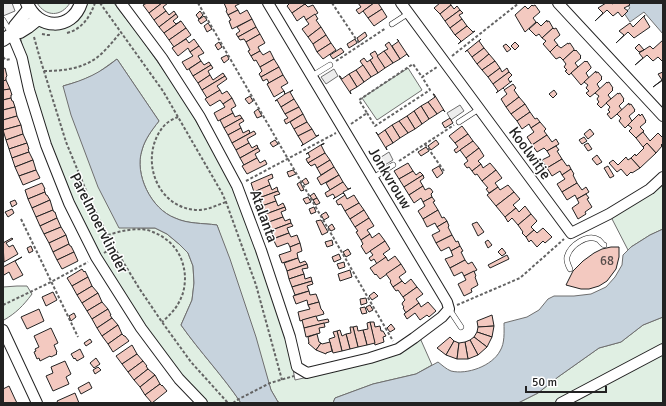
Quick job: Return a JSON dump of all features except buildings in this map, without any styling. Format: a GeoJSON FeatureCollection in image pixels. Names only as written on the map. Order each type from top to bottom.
{"type":"FeatureCollection","features":[{"type":"Feature","properties":{"kind":"street"},"geometry":{"type":"LineString","coordinates":[[7,37],[28,6],[38,19],[44,22],[59,23],[72,17],[77,12],[81,3]]}},
{"type":"Feature","properties":{"kind":"street","name":"Atalanta"},"geometry":{"type":"LineString","coordinates":[[121,3],[162,58],[200,117],[237,186],[261,250],[290,337],[297,367],[307,373]]}},
{"type":"Feature","properties":{"kind":"street","name":"Jonkvrouw"},"geometry":{"type":"LineString","coordinates":[[268,3],[447,302],[449,309]]}},
{"type":"Feature","properties":{"kind":"street","name":"Koolwitje"},"geometry":{"type":"LineString","coordinates":[[402,3],[571,233]]}},
{"type":"Feature","properties":{"kind":"street"},"geometry":{"type":"LineString","coordinates":[[558,3],[663,116]]}},
{"type":"Feature","properties":{"kind":"street"},"geometry":{"type":"LineString","coordinates":[[7,37],[20,32],[38,19]]}},
{"type":"Feature","properties":{"kind":"street","name":"Parelmoervlinder"},"geometry":{"type":"LineString","coordinates":[[7,37],[22,58],[29,90],[46,145],[69,203],[96,257],[141,328],[179,379],[202,403]]}},
{"type":"Feature","properties":{"kind":"street"},"geometry":{"type":"LineString","coordinates":[[571,233],[609,214],[644,193],[663,176]]}},
{"type":"Feature","properties":{"kind":"street"},"geometry":{"type":"LineString","coordinates":[[307,373],[370,358],[395,350],[442,317],[449,309]]}},
{"type":"Feature","properties":{"kind":"street"},"geometry":{"type":"LineString","coordinates":[[3,330],[36,403]]}},
{"type":"Feature","properties":{"kind":"street"},"geometry":{"type":"LineString","coordinates":[[561,403],[663,349]]}},
{"type":"Feature","properties":{"kind":"lane"},"geometry":{"type":"LineString","coordinates":[[392,24],[409,13]]}},
{"type":"Feature","properties":{"kind":"lane"},"geometry":{"type":"LineString","coordinates":[[3,20],[7,37]]}},
{"type":"Feature","properties":{"kind":"lane"},"geometry":{"type":"LineString","coordinates":[[312,76],[330,64]]}},
{"type":"Feature","properties":{"kind":"lane"},"geometry":{"type":"LineString","coordinates":[[459,122],[479,109]]}},
{"type":"Feature","properties":{"kind":"lane"},"geometry":{"type":"LineString","coordinates":[[373,178],[393,165]]}},
{"type":"Feature","properties":{"kind":"lane"},"geometry":{"type":"LineString","coordinates":[[571,233],[577,243]]}},
{"type":"Feature","properties":{"kind":"lane"},"geometry":{"type":"LineString","coordinates":[[570,269],[567,263],[567,257],[577,243],[586,239],[594,239],[600,240],[604,245]]}},
{"type":"Feature","properties":{"kind":"lane"},"geometry":{"type":"LineString","coordinates":[[449,309],[461,327]]}},
{"type":"Feature","properties":{"kind":"path"},"geometry":{"type":"LineString","coordinates":[[100,3],[163,91],[222,193],[256,285],[282,380]]}},
{"type":"Feature","properties":{"kind":"path"},"geometry":{"type":"LineString","coordinates":[[198,3],[288,158],[395,350]]}},
{"type":"Feature","properties":{"kind":"path"},"geometry":{"type":"LineString","coordinates":[[332,3],[360,45]]}},
{"type":"Feature","properties":{"kind":"path"},"geometry":{"type":"LineString","coordinates":[[422,77],[445,62],[519,3]]}},
{"type":"Feature","properties":{"kind":"path"},"geometry":{"type":"LineString","coordinates":[[330,64],[392,24]]}},
{"type":"Feature","properties":{"kind":"path"},"geometry":{"type":"LineString","coordinates":[[35,31],[34,36],[39,55],[66,142],[92,205],[114,247],[162,322],[192,362],[228,403]]}},
{"type":"Feature","properties":{"kind":"path"},"geometry":{"type":"LineString","coordinates":[[44,71],[73,69],[96,59],[106,50],[121,32]]}},
{"type":"Feature","properties":{"kind":"path"},"geometry":{"type":"LineString","coordinates":[[413,64],[430,90],[375,126],[367,113],[359,100],[413,64]]}},
{"type":"Feature","properties":{"kind":"path"},"geometry":{"type":"LineString","coordinates":[[222,193],[343,129],[367,113]]}},
{"type":"Feature","properties":{"kind":"path"},"geometry":{"type":"LineString","coordinates":[[178,117],[163,127],[153,150],[152,171],[162,192],[170,200],[189,209],[200,210],[226,202]]}},
{"type":"Feature","properties":{"kind":"path"},"geometry":{"type":"LineString","coordinates":[[393,165],[459,122]]}},
{"type":"Feature","properties":{"kind":"path"},"geometry":{"type":"LineString","coordinates":[[425,144],[444,171]]}},
{"type":"Feature","properties":{"kind":"path"},"geometry":{"type":"LineString","coordinates":[[21,220],[78,337]]}},
{"type":"Feature","properties":{"kind":"path"},"geometry":{"type":"LineString","coordinates":[[108,235],[130,230],[152,231],[174,247],[181,257],[184,269],[185,284],[182,297],[170,315],[162,322]]}},
{"type":"Feature","properties":{"kind":"path"},"geometry":{"type":"LineString","coordinates":[[449,309],[520,278],[571,233]]}},
{"type":"Feature","properties":{"kind":"path"},"geometry":{"type":"LineString","coordinates":[[3,305],[51,282],[114,247]]}},
{"type":"Feature","properties":{"kind":"path"},"geometry":{"type":"LineString","coordinates":[[233,403],[270,384],[307,373]]}},
{"type":"Feature","properties":{"kind":"green space"},"geometry":{"type":"Polygon","coordinates":[[[37,3],[70,3],[62,11],[54,14],[45,11],[37,3]]]}},
{"type":"Feature","properties":{"kind":"green space"},"geometry":{"type":"Polygon","coordinates":[[[88,3],[114,3],[138,34],[183,98],[225,172],[253,232],[264,264],[290,353],[295,380],[369,363],[420,338],[432,365],[416,374],[373,384],[335,398],[333,403],[278,402],[271,390],[217,225],[190,222],[175,218],[159,207],[146,190],[140,169],[140,159],[145,142],[159,121],[117,59],[96,74],[63,86],[141,228],[155,228],[167,234],[188,253],[193,266],[194,283],[192,300],[181,325],[241,403],[207,403],[195,388],[177,372],[155,345],[101,260],[56,167],[26,64],[20,35],[38,26],[48,29],[59,29],[88,3]]]}},
{"type":"Feature","properties":{"kind":"green space"},"geometry":{"type":"Polygon","coordinates":[[[408,68],[422,90],[377,120],[362,98],[408,68]]]}},
{"type":"Feature","properties":{"kind":"green space"},"geometry":{"type":"Polygon","coordinates":[[[663,180],[663,229],[650,235],[628,250],[611,217],[663,180]]]}},
{"type":"Feature","properties":{"kind":"green space"},"geometry":{"type":"Polygon","coordinates":[[[27,286],[32,294],[19,309],[4,320],[3,287],[27,286]]]}},
{"type":"Feature","properties":{"kind":"green space"},"geometry":{"type":"Polygon","coordinates":[[[663,317],[663,346],[555,403],[518,403],[538,393],[599,348],[621,342],[643,325],[663,317]]]}},
{"type":"Feature","properties":{"kind":"green space"},"geometry":{"type":"Polygon","coordinates":[[[663,352],[663,403],[567,403],[663,352]]]}},
{"type":"Feature","properties":{"kind":"shaded area"},"geometry":{"type":"Polygon","coordinates":[[[3,3],[12,3],[15,11],[3,16],[3,3]]]}},
{"type":"Feature","properties":{"kind":"shaded area"},"geometry":{"type":"Polygon","coordinates":[[[626,3],[663,3],[663,34],[644,12],[630,22],[624,13],[630,8],[626,3]]]}},
{"type":"Feature","properties":{"kind":"shaded area"},"geometry":{"type":"Polygon","coordinates":[[[117,59],[159,121],[145,142],[140,159],[140,169],[146,190],[159,207],[175,218],[190,222],[217,225],[256,337],[271,390],[280,403],[241,403],[181,325],[192,300],[194,283],[193,266],[188,253],[167,234],[155,228],[119,228],[98,187],[71,115],[63,86],[92,76],[117,59]]]}},
{"type":"Feature","properties":{"kind":"shaded area"},"geometry":{"type":"Polygon","coordinates":[[[334,69],[338,76],[326,84],[321,77],[334,69]]]}},
{"type":"Feature","properties":{"kind":"shaded area"},"geometry":{"type":"Polygon","coordinates":[[[460,105],[464,111],[451,120],[447,113],[460,105]]]}},
{"type":"Feature","properties":{"kind":"shaded area"},"geometry":{"type":"Polygon","coordinates":[[[389,152],[393,160],[380,168],[375,161],[389,152]]]}},
{"type":"Feature","properties":{"kind":"shaded area"},"geometry":{"type":"Polygon","coordinates":[[[663,229],[663,317],[643,325],[621,342],[599,348],[538,393],[518,403],[333,403],[335,398],[373,384],[416,374],[438,362],[449,370],[457,372],[464,372],[485,365],[496,356],[502,348],[504,323],[527,317],[539,310],[548,299],[554,296],[591,294],[606,287],[615,277],[622,265],[623,255],[631,247],[663,229]]]}}]}
